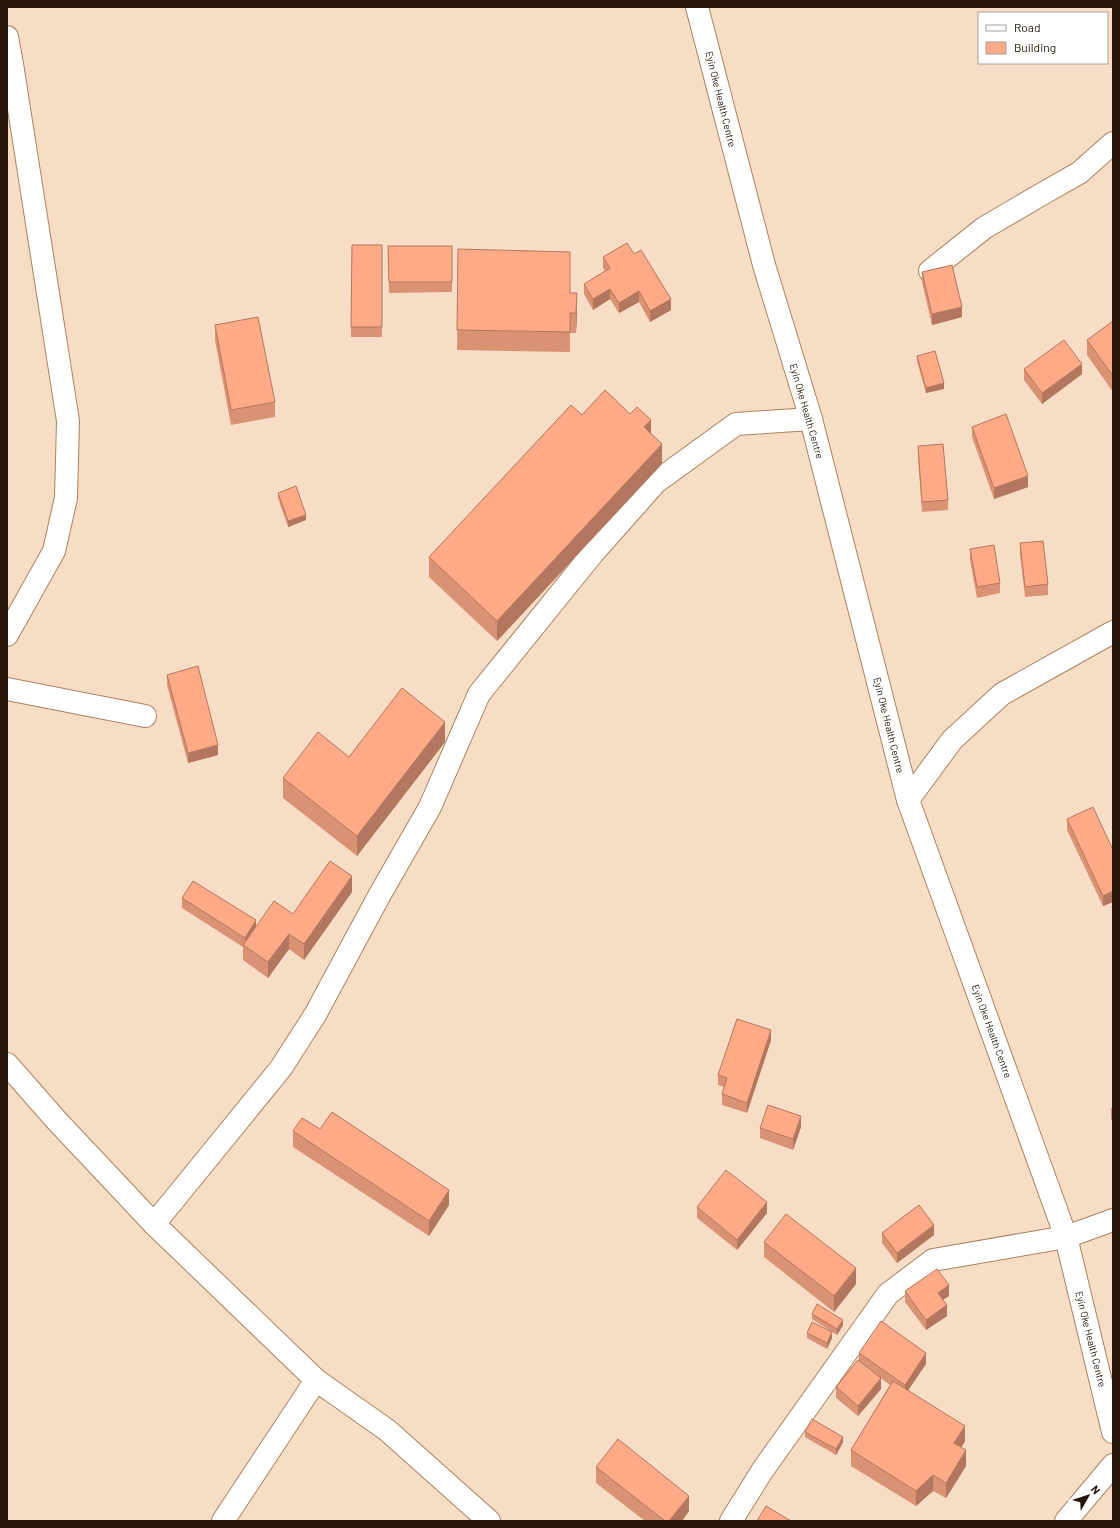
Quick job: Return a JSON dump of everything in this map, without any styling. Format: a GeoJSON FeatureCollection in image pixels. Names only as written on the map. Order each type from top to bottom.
{"type":"FeatureCollection","features":[{"type":"Feature","properties":{"kind":"street","name":"Eyin Oke Health Centre"},"geometry":{"type":"LineString","coordinates":[[697,7],[764,265],[811,419],[908,800],[1066,1237],[1113,1432]]}},
{"type":"Feature","properties":{"kind":"street"},"geometry":{"type":"LineString","coordinates":[[7,37],[68,421],[66,498],[54,551],[7,635]]}},
{"type":"Feature","properties":{"kind":"street"},"geometry":{"type":"LineString","coordinates":[[930,271],[984,228],[1079,173],[1110,147],[1113,142]]}},
{"type":"Feature","properties":{"kind":"street"},"geometry":{"type":"LineString","coordinates":[[154,1224],[281,1068],[315,1015],[379,896],[430,807],[479,694],[593,552],[656,482],[736,424],[811,419]]}},
{"type":"Feature","properties":{"kind":"street"},"geometry":{"type":"LineString","coordinates":[[908,800],[952,740],[1002,694],[1113,632]]}},
{"type":"Feature","properties":{"kind":"street"},"geometry":{"type":"LineString","coordinates":[[7,689],[145,716]]}},
{"type":"Feature","properties":{"kind":"street"},"geometry":{"type":"LineString","coordinates":[[7,1064],[57,1122],[154,1224],[316,1380],[387,1430],[489,1521]]}},
{"type":"Feature","properties":{"kind":"street"},"geometry":{"type":"LineString","coordinates":[[731,1521],[762,1471],[888,1294],[933,1260],[1066,1237],[1113,1220]]}},
{"type":"Feature","properties":{"kind":"street"},"geometry":{"type":"LineString","coordinates":[[223,1521],[316,1380]]}},
{"type":"Feature","properties":{"kind":"street"},"geometry":{"type":"LineString","coordinates":[[1066,1521],[1113,1465]]}},
{"type":"Feature","properties":{"kind":"building"},"geometry":{"type":"Polygon","coordinates":[[[627,243],[634,254],[641,250],[671,299],[650,311],[639,291],[619,303],[610,289],[593,299],[584,284],[610,268],[603,257],[627,243]]]}},
{"type":"Feature","properties":{"kind":"building"},"geometry":{"type":"Polygon","coordinates":[[[352,245],[382,245],[382,327],[351,327],[352,245]]]}},
{"type":"Feature","properties":{"kind":"building"},"geometry":{"type":"Polygon","coordinates":[[[388,246],[452,246],[452,282],[389,282],[388,246]]]}},
{"type":"Feature","properties":{"kind":"building"},"geometry":{"type":"Polygon","coordinates":[[[458,249],[570,252],[570,293],[577,293],[576,313],[570,313],[570,332],[457,330],[458,249]]]}},
{"type":"Feature","properties":{"kind":"building"},"geometry":{"type":"Polygon","coordinates":[[[952,265],[962,307],[932,314],[922,272],[952,265]]]}},
{"type":"Feature","properties":{"kind":"building"},"geometry":{"type":"Polygon","coordinates":[[[258,317],[275,402],[231,410],[215,325],[258,317]]]}},
{"type":"Feature","properties":{"kind":"building"},"geometry":{"type":"Polygon","coordinates":[[[1113,321],[1113,376],[1087,340],[1113,321]]]}},
{"type":"Feature","properties":{"kind":"building"},"geometry":{"type":"Polygon","coordinates":[[[1064,340],[1082,364],[1042,393],[1024,369],[1064,340]]]}},
{"type":"Feature","properties":{"kind":"building"},"geometry":{"type":"Polygon","coordinates":[[[935,351],[944,383],[926,388],[917,356],[935,351]]]}},
{"type":"Feature","properties":{"kind":"building"},"geometry":{"type":"Polygon","coordinates":[[[605,390],[630,414],[637,407],[651,420],[644,427],[662,444],[497,621],[429,557],[571,405],[582,415],[605,390]]]}},
{"type":"Feature","properties":{"kind":"building"},"geometry":{"type":"Polygon","coordinates":[[[1006,414],[1028,476],[994,488],[972,427],[1006,414]]]}},
{"type":"Feature","properties":{"kind":"building"},"geometry":{"type":"Polygon","coordinates":[[[943,444],[948,500],[922,502],[918,446],[943,444]]]}},
{"type":"Feature","properties":{"kind":"building"},"geometry":{"type":"Polygon","coordinates":[[[296,486],[306,515],[288,521],[278,493],[296,486]]]}},
{"type":"Feature","properties":{"kind":"building"},"geometry":{"type":"Polygon","coordinates":[[[1043,541],[1048,584],[1025,587],[1020,543],[1043,541]]]}},
{"type":"Feature","properties":{"kind":"building"},"geometry":{"type":"Polygon","coordinates":[[[994,545],[1000,583],[977,587],[970,549],[994,545]]]}},
{"type":"Feature","properties":{"kind":"building"},"geometry":{"type":"Polygon","coordinates":[[[198,666],[218,745],[188,753],[167,675],[198,666]]]}},
{"type":"Feature","properties":{"kind":"building"},"geometry":{"type":"Polygon","coordinates":[[[402,688],[445,722],[357,836],[283,778],[318,732],[349,757],[402,688]]]}},
{"type":"Feature","properties":{"kind":"building"},"geometry":{"type":"Polygon","coordinates":[[[1093,807],[1113,850],[1113,891],[1103,896],[1067,819],[1093,807]]]}},
{"type":"Feature","properties":{"kind":"building"},"geometry":{"type":"Polygon","coordinates":[[[330,861],[352,876],[304,944],[289,934],[268,962],[243,945],[274,901],[293,914],[330,861]]]}},
{"type":"Feature","properties":{"kind":"building"},"geometry":{"type":"Polygon","coordinates":[[[193,881],[256,920],[245,938],[182,898],[193,881]]]}},
{"type":"Feature","properties":{"kind":"building"},"geometry":{"type":"Polygon","coordinates":[[[737,1019],[771,1030],[747,1103],[722,1094],[727,1078],[718,1075],[737,1019]]]}},
{"type":"Feature","properties":{"kind":"building"},"geometry":{"type":"Polygon","coordinates":[[[768,1105],[801,1116],[793,1139],[760,1128],[768,1105]]]}},
{"type":"Feature","properties":{"kind":"building"},"geometry":{"type":"Polygon","coordinates":[[[332,1112],[449,1190],[429,1221],[293,1131],[302,1118],[320,1129],[332,1112]]]}},
{"type":"Feature","properties":{"kind":"building"},"geometry":{"type":"Polygon","coordinates":[[[726,1170],[767,1202],[737,1240],[697,1207],[726,1170]]]}},
{"type":"Feature","properties":{"kind":"building"},"geometry":{"type":"Polygon","coordinates":[[[919,1205],[934,1225],[897,1253],[882,1233],[919,1205]]]}},
{"type":"Feature","properties":{"kind":"building"},"geometry":{"type":"Polygon","coordinates":[[[786,1214],[856,1268],[834,1296],[764,1242],[786,1214]]]}},
{"type":"Feature","properties":{"kind":"building"},"geometry":{"type":"Polygon","coordinates":[[[937,1269],[949,1285],[938,1293],[947,1305],[926,1320],[905,1291],[937,1269]]]}},
{"type":"Feature","properties":{"kind":"building"},"geometry":{"type":"Polygon","coordinates":[[[817,1304],[843,1320],[837,1329],[812,1314],[817,1304]]]}},
{"type":"Feature","properties":{"kind":"building"},"geometry":{"type":"Polygon","coordinates":[[[881,1321],[926,1353],[905,1385],[859,1353],[881,1321]]]}},
{"type":"Feature","properties":{"kind":"building"},"geometry":{"type":"Polygon","coordinates":[[[812,1322],[832,1332],[827,1343],[807,1333],[812,1322]]]}},
{"type":"Feature","properties":{"kind":"building"},"geometry":{"type":"Polygon","coordinates":[[[858,1360],[881,1378],[858,1406],[836,1387],[858,1360]]]}},
{"type":"Feature","properties":{"kind":"building"},"geometry":{"type":"Polygon","coordinates":[[[893,1381],[965,1426],[954,1443],[966,1450],[946,1483],[933,1475],[916,1491],[851,1450],[893,1381]]]}},
{"type":"Feature","properties":{"kind":"building"},"geometry":{"type":"Polygon","coordinates":[[[812,1419],[843,1437],[836,1449],[805,1432],[812,1419]]]}},
{"type":"Feature","properties":{"kind":"building"},"geometry":{"type":"Polygon","coordinates":[[[618,1439],[689,1496],[669,1521],[665,1521],[596,1467],[618,1439]]]}},
{"type":"Feature","properties":{"kind":"building"},"geometry":{"type":"Polygon","coordinates":[[[766,1506],[791,1521],[757,1521],[766,1506]]]}}]}
